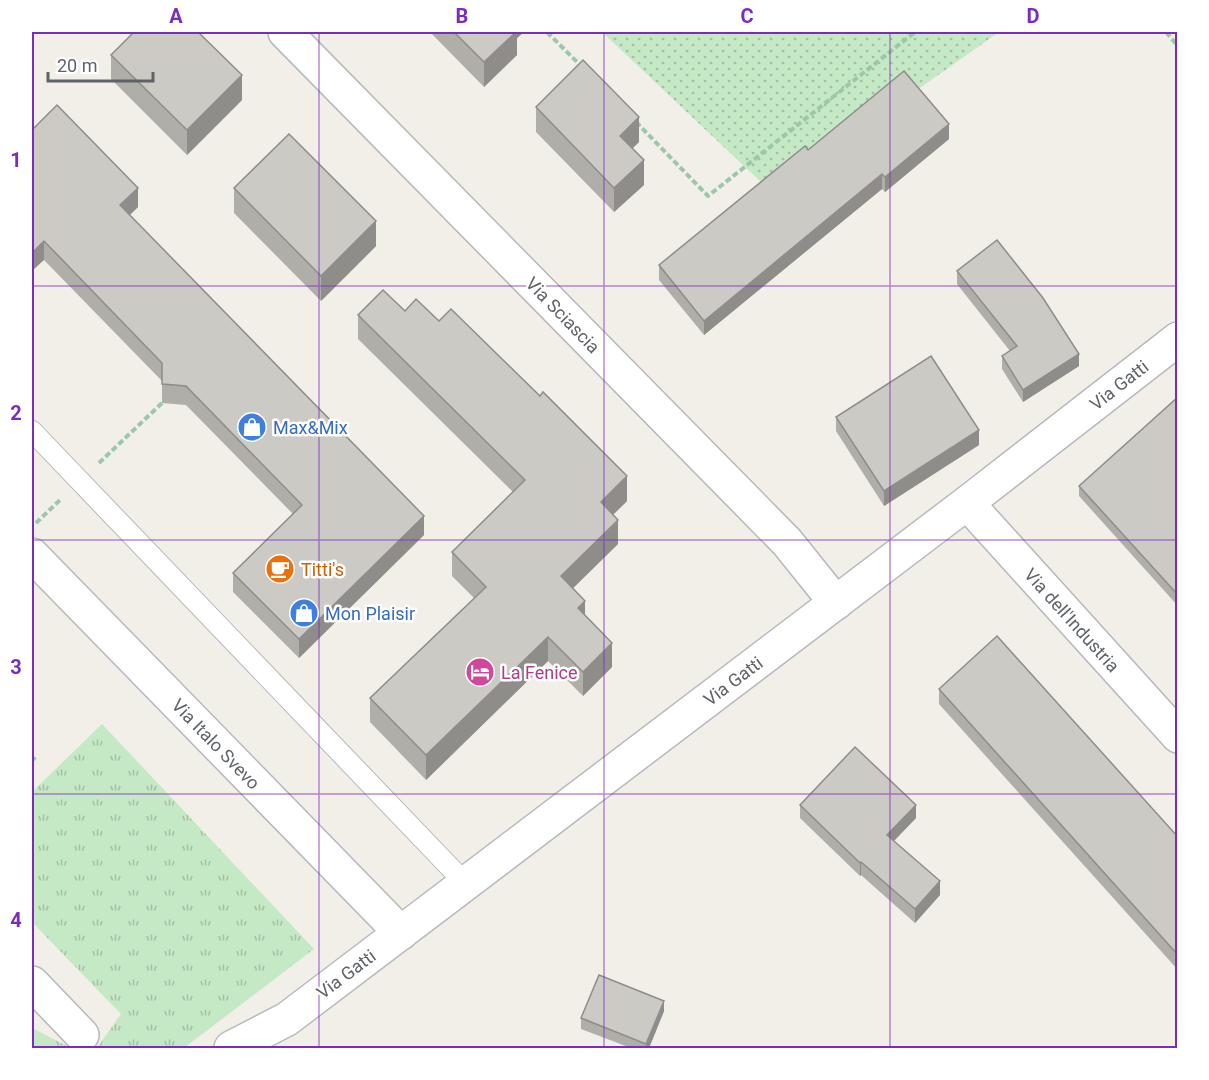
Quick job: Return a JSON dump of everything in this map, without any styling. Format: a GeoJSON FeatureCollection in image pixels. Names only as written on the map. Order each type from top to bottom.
{"type":"FeatureCollection","features":[{"type":"Feature","properties":{"kind":"street","name":"Via Sciascia"},"geometry":{"type":"LineString","coordinates":[[285,32],[780,535],[836,603]]}},
{"type":"Feature","properties":{"kind":"street","name":"Via Gatti"},"geometry":{"type":"LineString","coordinates":[[231,1048],[287,1019],[836,603],[1178,339]]}},
{"type":"Feature","properties":{"kind":"street","name":"Via dell'Industria"},"geometry":{"type":"LineString","coordinates":[[967,503],[1178,736]]}},
{"type":"Feature","properties":{"kind":"street","name":"Via Italo Svevo"},"geometry":{"type":"LineString","coordinates":[[32,555],[401,933]]}},
{"type":"Feature","properties":{"kind":"street"},"geometry":{"type":"LineString","coordinates":[[32,983],[82,1035]]}},
{"type":"Feature","properties":{"kind":"street","name":"Via Gatti"},"geometry":{"type":"LineString","coordinates":[[262,1048],[287,1019]]}},
{"type":"Feature","properties":{"kind":"lane"},"geometry":{"type":"LineString","coordinates":[[32,431],[466,884]]}},
{"type":"Feature","properties":{"kind":"path"},"geometry":{"type":"LineString","coordinates":[[547,32],[587,73]]}},
{"type":"Feature","properties":{"kind":"path"},"geometry":{"type":"LineString","coordinates":[[636,122],[708,196],[915,32]]}},
{"type":"Feature","properties":{"kind":"path"},"geometry":{"type":"LineString","coordinates":[[1166,32],[1178,46]]}},
{"type":"Feature","properties":{"kind":"green space"},"geometry":{"type":"Polygon","coordinates":[[[602,32],[999,32],[791,179],[761,182],[602,32]]]}},
{"type":"Feature","properties":{"kind":"green space"},"geometry":{"type":"Polygon","coordinates":[[[102,724],[314,949],[184,1048],[97,1048],[121,1014],[32,922],[32,792],[102,724]]]}},
{"type":"Feature","properties":{"kind":"green space"},"geometry":{"type":"Polygon","coordinates":[[[32,1028],[67,1046],[75,1048],[32,1048],[32,1028]]]}},
{"type":"Feature","properties":{"kind":"building"},"geometry":{"type":"Polygon","coordinates":[[[134,32],[198,32],[242,75],[187,130],[111,55],[134,32]]]}},
{"type":"Feature","properties":{"kind":"building"},"geometry":{"type":"Polygon","coordinates":[[[454,32],[516,32],[484,62],[454,32]]]}},
{"type":"Feature","properties":{"kind":"building"},"geometry":{"type":"Polygon","coordinates":[[[583,60],[639,117],[620,136],[644,160],[614,188],[536,107],[583,60]]]}},
{"type":"Feature","properties":{"kind":"building"},"geometry":{"type":"Polygon","coordinates":[[[904,71],[949,124],[885,177],[882,174],[704,321],[659,265],[805,146],[808,150],[904,71]]]}},
{"type":"Feature","properties":{"kind":"building"},"geometry":{"type":"Polygon","coordinates":[[[57,105],[138,188],[120,205],[424,516],[299,639],[233,573],[302,505],[186,386],[162,384],[162,363],[44,241],[32,253],[32,130],[57,105]]]}},
{"type":"Feature","properties":{"kind":"building"},"geometry":{"type":"Polygon","coordinates":[[[289,134],[376,221],[321,276],[234,188],[289,134]]]}},
{"type":"Feature","properties":{"kind":"building"},"geometry":{"type":"Polygon","coordinates":[[[997,240],[1043,298],[1079,354],[1023,390],[1002,356],[1017,346],[957,271],[997,240]]]}},
{"type":"Feature","properties":{"kind":"building"},"geometry":{"type":"Polygon","coordinates":[[[383,290],[405,311],[416,299],[439,321],[451,309],[540,396],[543,392],[627,476],[601,502],[618,520],[561,576],[585,601],[578,608],[612,643],[583,672],[548,637],[426,755],[370,698],[486,587],[452,552],[525,480],[358,315],[383,290]]]}},
{"type":"Feature","properties":{"kind":"building"},"geometry":{"type":"Polygon","coordinates":[[[931,356],[979,430],[884,491],[836,417],[931,356]]]}},
{"type":"Feature","properties":{"kind":"building"},"geometry":{"type":"Polygon","coordinates":[[[1178,397],[1178,595],[1079,486],[1178,397]]]}},
{"type":"Feature","properties":{"kind":"building"},"geometry":{"type":"Polygon","coordinates":[[[997,636],[1178,837],[1178,955],[939,689],[997,636]]]}},
{"type":"Feature","properties":{"kind":"building"},"geometry":{"type":"Polygon","coordinates":[[[855,747],[916,805],[887,835],[940,881],[915,909],[860,863],[800,805],[855,747]]]}},
{"type":"Feature","properties":{"kind":"building"},"geometry":{"type":"Polygon","coordinates":[[[599,975],[664,1001],[646,1044],[581,1018],[599,975]]]}},
{"type":"Feature","properties":{"kind":"place","name":"Max&Mix"},"geometry":{"type":"Point","coordinates":[252,427]}},
{"type":"Feature","properties":{"kind":"place","name":"Titti's"},"geometry":{"type":"Point","coordinates":[280,569]}},
{"type":"Feature","properties":{"kind":"place","name":"Mon Plaisir"},"geometry":{"type":"Point","coordinates":[304,613]}},
{"type":"Feature","properties":{"kind":"place","name":"La Fenice"},"geometry":{"type":"Point","coordinates":[480,672]}}]}
